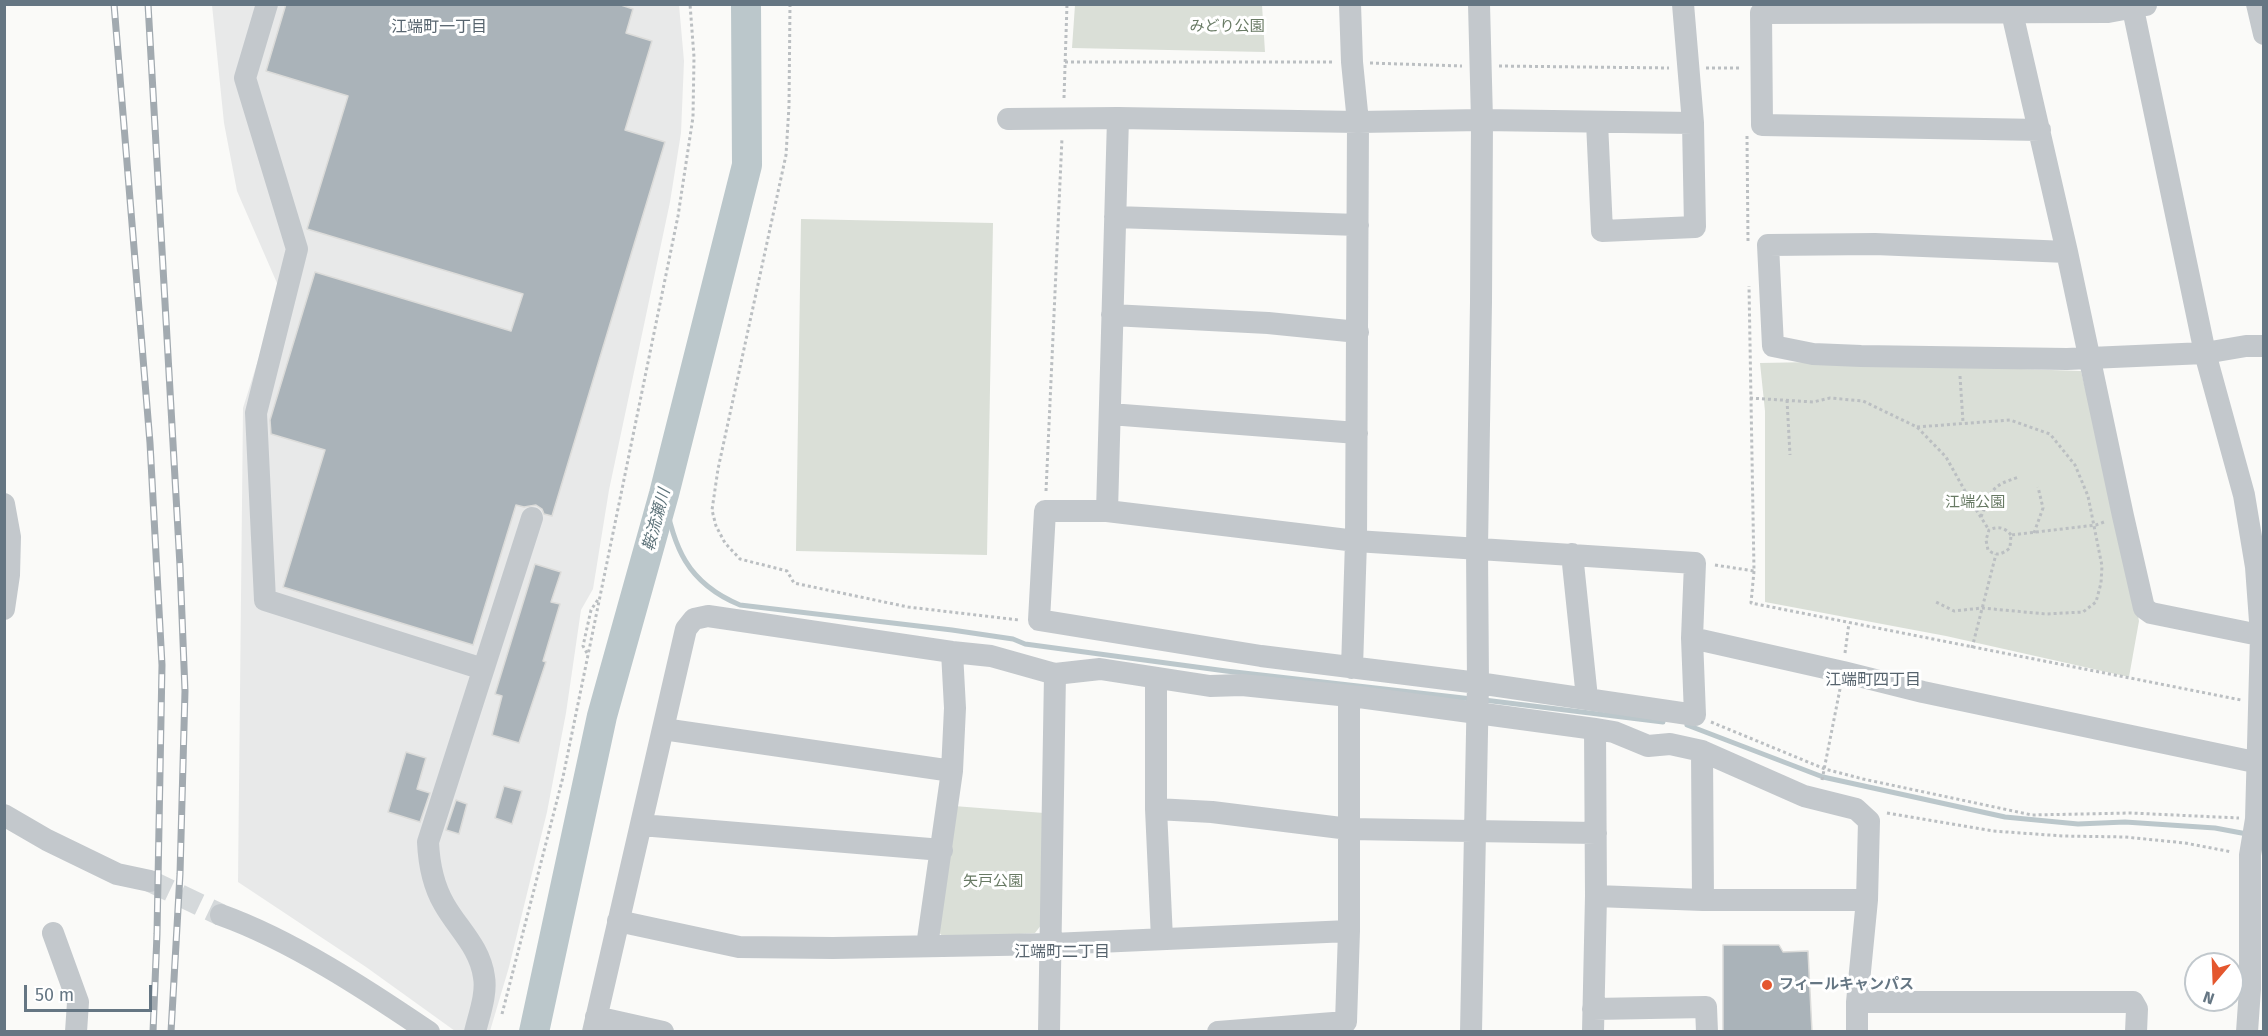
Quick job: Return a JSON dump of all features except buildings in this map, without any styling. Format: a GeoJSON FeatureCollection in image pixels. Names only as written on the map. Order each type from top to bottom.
{"type":"FeatureCollection","features":[{"type":"Feature","properties":{"kind":"street"},"geometry":{"type":"LineString","coordinates":[[267,4],[245,78],[297,249],[256,413],[266,600],[483,669]]}},
{"type":"Feature","properties":{"kind":"street"},"geometry":{"type":"LineString","coordinates":[[1350,4],[1352,63],[1358,122],[1356,541],[1352,668]]}},
{"type":"Feature","properties":{"kind":"street"},"geometry":{"type":"LineString","coordinates":[[1471,1032],[1477,713],[1482,120],[1479,4]]}},
{"type":"Feature","properties":{"kind":"street"},"geometry":{"type":"LineString","coordinates":[[1597,122],[1602,231],[1695,226],[1692,123],[1683,4]]}},
{"type":"Feature","properties":{"kind":"street"},"geometry":{"type":"LineString","coordinates":[[2257,4],[2264,34]]}},
{"type":"Feature","properties":{"kind":"street"},"geometry":{"type":"LineString","coordinates":[[2040,130],[1762,125],[1761,13],[2011,8],[2108,12],[2138,6],[2205,353],[2244,495],[2256,567],[2262,635],[2260,820],[2250,855],[2250,989],[2247,1032]]}},
{"type":"Feature","properties":{"kind":"street"},"geometry":{"type":"LineString","coordinates":[[2011,8],[2091,357],[2122,516],[2144,608],[2151,613],[2262,635]]}},
{"type":"Feature","properties":{"kind":"street"},"geometry":{"type":"LineString","coordinates":[[1107,511],[1118,118]]}},
{"type":"Feature","properties":{"kind":"street"},"geometry":{"type":"LineString","coordinates":[[1008,119],[1692,123]]}},
{"type":"Feature","properties":{"kind":"street"},"geometry":{"type":"LineString","coordinates":[[1115,217],[1358,225]]}},
{"type":"Feature","properties":{"kind":"street"},"geometry":{"type":"LineString","coordinates":[[2067,252],[1875,244],[1768,245],[1773,346],[1813,354],[2067,359],[2205,353],[2246,346],[2264,346]]}},
{"type":"Feature","properties":{"kind":"street"},"geometry":{"type":"LineString","coordinates":[[1112,315],[1268,323],[1358,332]]}},
{"type":"Feature","properties":{"kind":"street"},"geometry":{"type":"LineString","coordinates":[[1110,414],[1357,433]]}},
{"type":"Feature","properties":{"kind":"street"},"geometry":{"type":"LineString","coordinates":[[4,504],[10,537],[9,575],[4,609]]}},
{"type":"Feature","properties":{"kind":"street"},"geometry":{"type":"LineString","coordinates":[[1045,511],[1107,511],[1356,541],[1695,563],[1692,638],[1695,715],[1587,698],[1352,668],[1039,620],[1045,511]]}},
{"type":"Feature","properties":{"kind":"street"},"geometry":{"type":"LineString","coordinates":[[475,1032],[483,1000],[485,979],[479,957],[444,905],[436,887],[429,864],[428,842],[532,518]]}},
{"type":"Feature","properties":{"kind":"street"},"geometry":{"type":"LineString","coordinates":[[1572,554],[1587,698]]}},
{"type":"Feature","properties":{"kind":"street"},"geometry":{"type":"LineString","coordinates":[[663,1032],[595,1024],[686,629],[694,619],[708,616],[991,656],[1055,674],[1100,669],[1210,686],[1242,685],[1349,697],[1595,729],[1614,732],[1648,746],[1670,744],[1702,751],[1804,796],[1856,809],[1869,821],[1867,900],[1857,1002],[1857,1032]]}},
{"type":"Feature","properties":{"kind":"street"},"geometry":{"type":"LineString","coordinates":[[1692,638],[1923,692],[2260,764]]}},
{"type":"Feature","properties":{"kind":"street"},"geometry":{"type":"LineString","coordinates":[[927,946],[952,771],[955,708],[952,652]]}},
{"type":"Feature","properties":{"kind":"street"},"geometry":{"type":"LineString","coordinates":[[1049,1032],[1055,674]]}},
{"type":"Feature","properties":{"kind":"street"},"geometry":{"type":"LineString","coordinates":[[1156,678],[1155,809],[1162,939]]}},
{"type":"Feature","properties":{"kind":"street"},"geometry":{"type":"LineString","coordinates":[[1218,1032],[1346,1022],[1349,930],[1349,697]]}},
{"type":"Feature","properties":{"kind":"street"},"geometry":{"type":"LineString","coordinates":[[663,729],[952,771]]}},
{"type":"Feature","properties":{"kind":"street"},"geometry":{"type":"LineString","coordinates":[[1593,1032],[1596,897],[1595,729]]}},
{"type":"Feature","properties":{"kind":"street"},"geometry":{"type":"LineString","coordinates":[[1702,751],[1703,900]]}},
{"type":"Feature","properties":{"kind":"street"},"geometry":{"type":"LineString","coordinates":[[1155,809],[1212,812],[1349,829],[1596,834]]}},
{"type":"Feature","properties":{"kind":"street"},"geometry":{"type":"LineString","coordinates":[[4,815],[47,840],[117,874],[150,881]]}},
{"type":"Feature","properties":{"kind":"street"},"geometry":{"type":"LineString","coordinates":[[641,825],[942,850]]}},
{"type":"Feature","properties":{"kind":"street"},"geometry":{"type":"LineString","coordinates":[[1596,897],[1703,900],[1867,900]]}},
{"type":"Feature","properties":{"kind":"street"},"geometry":{"type":"LineString","coordinates":[[221,915],[250,925],[313,959],[429,1032]]}},
{"type":"Feature","properties":{"kind":"street"},"geometry":{"type":"LineString","coordinates":[[618,921],[739,947],[833,948],[1052,944],[1349,930]]}},
{"type":"Feature","properties":{"kind":"street"},"geometry":{"type":"LineString","coordinates":[[53,933],[78,1002],[76,1032]]}},
{"type":"Feature","properties":{"kind":"street"},"geometry":{"type":"LineString","coordinates":[[1857,1002],[2133,1002],[2137,1009],[2136,1032]]}},
{"type":"Feature","properties":{"kind":"street"},"geometry":{"type":"LineString","coordinates":[[1593,1009],[1706,1007],[1707,1032]]}},
{"type":"Feature","properties":{"kind":"path"},"geometry":{"type":"LineString","coordinates":[[500,1022],[563,777],[635,416],[678,216],[693,117],[694,57],[690,4]]}},
{"type":"Feature","properties":{"kind":"path"},"geometry":{"type":"LineString","coordinates":[[790,4],[786,155],[718,469],[712,510],[716,526],[725,543],[740,560],[787,571],[794,583],[908,607],[1013,620],[1039,620]]}},
{"type":"Feature","properties":{"kind":"path"},"geometry":{"type":"LineString","coordinates":[[1045,511],[1067,4]]}},
{"type":"Feature","properties":{"kind":"path"},"geometry":{"type":"LineString","coordinates":[[1065,62],[1352,63],[1467,66]]}},
{"type":"Feature","properties":{"kind":"path"},"geometry":{"type":"LineString","coordinates":[[1498,66],[1674,68]]}},
{"type":"Feature","properties":{"kind":"path"},"geometry":{"type":"LineString","coordinates":[[1705,68],[1746,68]]}},
{"type":"Feature","properties":{"kind":"path"},"geometry":{"type":"LineString","coordinates":[[1747,127],[1748,245]]}},
{"type":"Feature","properties":{"kind":"path"},"geometry":{"type":"LineString","coordinates":[[1749,280],[1754,571],[1751,603],[2241,700]]}},
{"type":"Feature","properties":{"kind":"path"},"geometry":{"type":"LineString","coordinates":[[1959,357],[1963,422]]}},
{"type":"Feature","properties":{"kind":"path"},"geometry":{"type":"LineString","coordinates":[[1750,398],[1813,402],[1830,398],[1863,402],[1917,427],[1946,457],[1989,530],[1986,547],[1990,552],[2000,555],[2010,548],[2011,535],[2008,531],[1998,527],[1989,530]]}},
{"type":"Feature","properties":{"kind":"path"},"geometry":{"type":"LineString","coordinates":[[1786,400],[1790,455]]}},
{"type":"Feature","properties":{"kind":"path"},"geometry":{"type":"LineString","coordinates":[[1917,427],[2010,420],[2050,434],[2075,465],[2088,496],[2102,566],[2101,583],[2096,602],[2083,612],[2046,614],[1982,608],[1954,611],[1936,602]]}},
{"type":"Feature","properties":{"kind":"path"},"geometry":{"type":"LineString","coordinates":[[1981,517],[1992,490],[2004,482],[2019,477]]}},
{"type":"Feature","properties":{"kind":"path"},"geometry":{"type":"LineString","coordinates":[[2034,532],[2043,508],[2038,487]]}},
{"type":"Feature","properties":{"kind":"path"},"geometry":{"type":"LineString","coordinates":[[2011,535],[2094,525],[2122,516]]}},
{"type":"Feature","properties":{"kind":"path"},"geometry":{"type":"LineString","coordinates":[[1972,648],[1996,554]]}},
{"type":"Feature","properties":{"kind":"path"},"geometry":{"type":"LineString","coordinates":[[1695,563],[1754,571]]}},
{"type":"Feature","properties":{"kind":"path"},"geometry":{"type":"LineString","coordinates":[[588,655],[583,646],[591,610],[600,596]]}},
{"type":"Feature","properties":{"kind":"path"},"geometry":{"type":"LineString","coordinates":[[1695,715],[1825,769],[2032,815],[2131,813],[2260,820]]}},
{"type":"Feature","properties":{"kind":"path"},"geometry":{"type":"LineString","coordinates":[[1825,769],[1835,717]]}},
{"type":"Feature","properties":{"kind":"path"},"geometry":{"type":"LineString","coordinates":[[1856,809],[1909,815],[1993,831],[2173,842],[2250,855]]}},
{"type":"Feature","properties":{"kind":"shaded area"},"geometry":{"type":"Polygon","coordinates":[[[212,5],[679,5],[684,61],[681,133],[670,202],[609,490],[593,589],[581,610],[566,713],[547,812],[509,967],[490,1031],[455,1031],[366,967],[238,882],[243,408],[280,290],[237,191],[224,123],[212,5]]]}},
{"type":"Feature","properties":{"kind":"green space","name":"みどり公園"},"geometry":{"type":"Polygon","coordinates":[[[1075,5],[1262,5],[1265,52],[1072,48],[1075,5]]]}},
{"type":"Feature","properties":{"kind":"green space"},"geometry":{"type":"Polygon","coordinates":[[[801,219],[993,223],[987,555],[796,551],[801,219]]]}},
{"type":"Feature","properties":{"kind":"green space","name":"江端公園"},"geometry":{"type":"Polygon","coordinates":[[[1814,362],[2081,371],[2123,543],[2139,621],[2129,677],[1946,636],[1765,602],[1765,411],[1760,363],[1814,362]]]}},
{"type":"Feature","properties":{"kind":"green space","name":"矢戸公園"},"geometry":{"type":"Polygon","coordinates":[[[954,806],[1044,813],[1042,924],[1035,933],[945,939],[936,929],[954,806]]]}},
{"type":"Feature","properties":{"kind":"waterway","name":"鞍流瀬川"},"geometry":{"type":"LineString","coordinates":[[534,1032],[602,716],[664,494],[747,165],[746,4]]}},
{"type":"Feature","properties":{"kind":"waterway"},"geometry":{"type":"LineString","coordinates":[[664,494],[672,531],[686,561],[707,586],[740,605],[952,630],[1013,639],[1025,644],[1226,671],[1472,699]]}},
{"type":"Feature","properties":{"kind":"waterway"},"geometry":{"type":"LineString","coordinates":[[1484,700],[1663,722]]}},
{"type":"Feature","properties":{"kind":"waterway"},"geometry":{"type":"LineString","coordinates":[[1687,725],[1823,777],[2005,817],[2078,824],[2125,822],[2215,828],[2247,834]]}},
{"type":"Feature","properties":{"kind":"tunnel"},"geometry":{"type":"LineString","coordinates":[[150,881],[221,915]]}},
{"type":"Feature","properties":{"kind":"railway"},"geometry":{"type":"LineString","coordinates":[[114,4],[150,443],[162,665],[153,1032]]}},
{"type":"Feature","properties":{"kind":"railway"},"geometry":{"type":"LineString","coordinates":[[148,4],[185,691],[180,874],[171,1032]]}},
{"type":"Feature","properties":{"kind":"place","name":"フィールキャンパス"},"geometry":{"type":"Point","coordinates":[1767,985]}},
{"type":"Feature","properties":{"kind":"district","name":"江端町一丁目"},"geometry":{"type":"Point","coordinates":[439,28]}},
{"type":"Feature","properties":{"kind":"district","name":"江端町四丁目"},"geometry":{"type":"Point","coordinates":[1873,681]}},
{"type":"Feature","properties":{"kind":"district","name":"江端町二丁目"},"geometry":{"type":"Point","coordinates":[1062,953]}}]}
